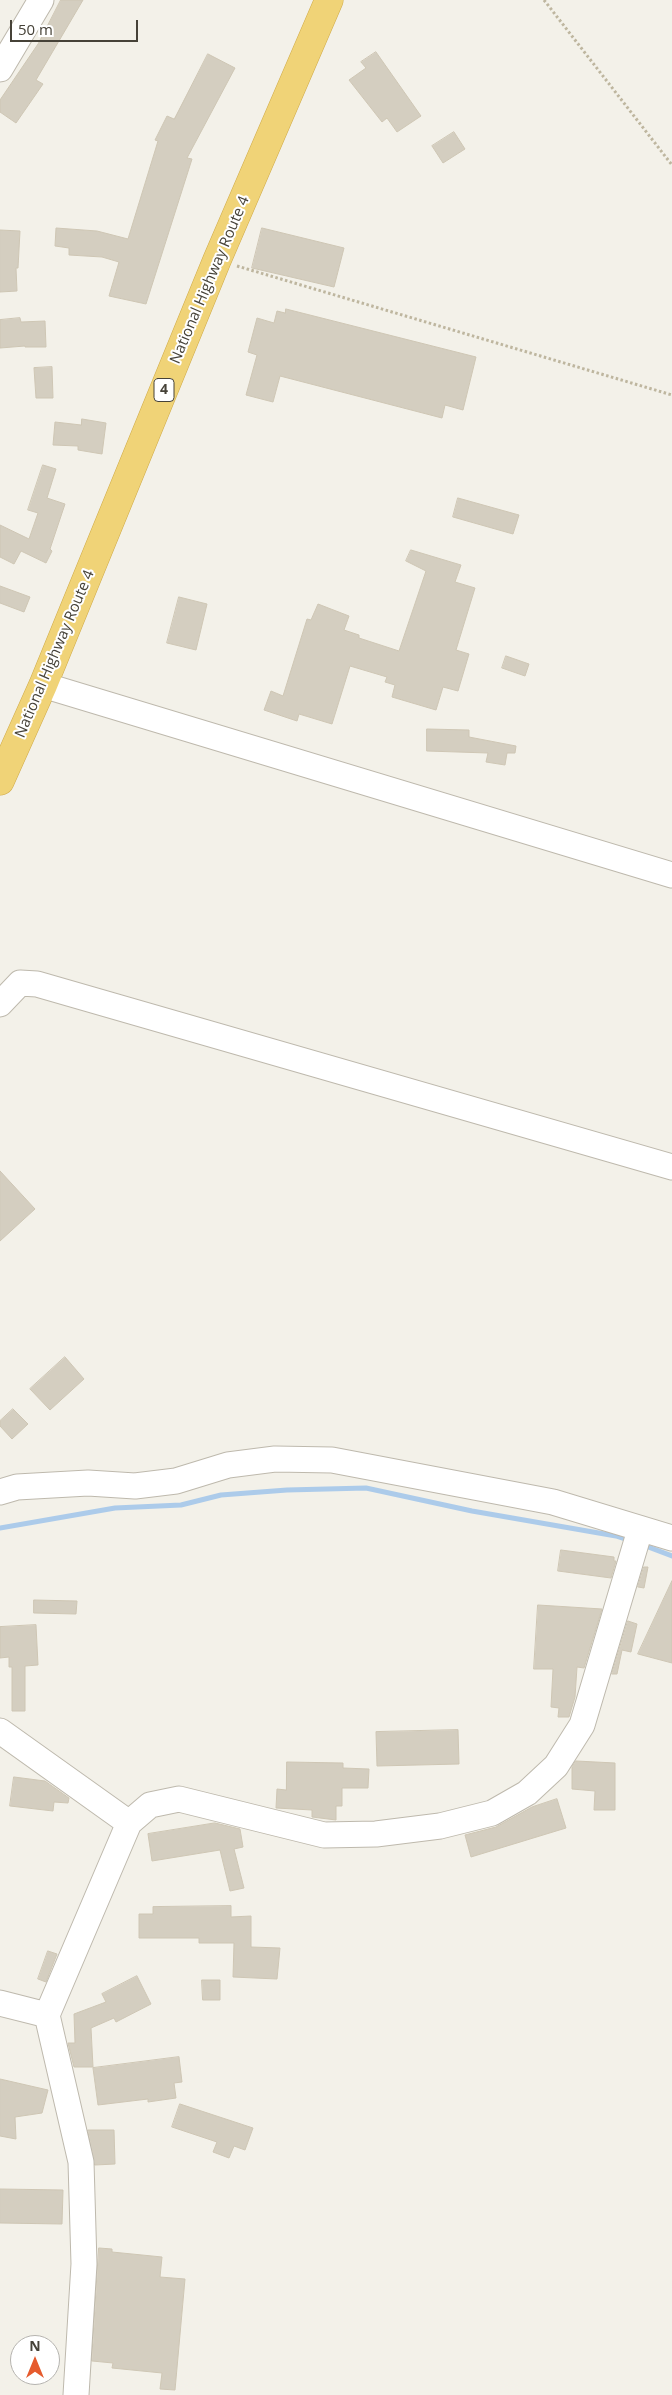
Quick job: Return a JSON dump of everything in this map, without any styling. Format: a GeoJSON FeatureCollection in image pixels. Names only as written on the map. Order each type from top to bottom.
{"type":"FeatureCollection","features":[{"type":"Feature","properties":{"kind":"highway","name":"National Highway Route 4"},"geometry":{"type":"LineString","coordinates":[[0,781],[43,685],[217,260],[329,0]]}},
{"type":"Feature","properties":{"kind":"street"},"geometry":{"type":"LineString","coordinates":[[0,69],[40,0]]}},
{"type":"Feature","properties":{"kind":"street"},"geometry":{"type":"LineString","coordinates":[[43,685],[672,875]]}},
{"type":"Feature","properties":{"kind":"street"},"geometry":{"type":"LineString","coordinates":[[0,1004],[20,983],[38,984],[672,1167]]}},
{"type":"Feature","properties":{"kind":"street"},"geometry":{"type":"LineString","coordinates":[[0,1492],[17,1487],[88,1483],[135,1486],[176,1481],[228,1465],[275,1459],[332,1460],[553,1502],[637,1539],[672,1538]]}},
{"type":"Feature","properties":{"kind":"street"},"geometry":{"type":"LineString","coordinates":[[76,2395],[84,2264],[81,2162],[47,2016],[129,1823],[150,1805],[179,1799],[324,1835],[376,1834],[440,1826],[492,1813],[527,1792],[556,1766],[582,1725],[637,1539]]}},
{"type":"Feature","properties":{"kind":"street"},"geometry":{"type":"LineString","coordinates":[[0,1731],[129,1823]]}},
{"type":"Feature","properties":{"kind":"street"},"geometry":{"type":"LineString","coordinates":[[0,2002],[47,2016]]}},
{"type":"Feature","properties":{"kind":"path"},"geometry":{"type":"LineString","coordinates":[[544,0],[672,165]]}},
{"type":"Feature","properties":{"kind":"path"},"geometry":{"type":"LineString","coordinates":[[217,260],[672,395]]}},
{"type":"Feature","properties":{"kind":"building"},"geometry":{"type":"Polygon","coordinates":[[[61,0],[83,0],[36,80],[43,84],[16,123],[0,112],[0,100],[38,44],[61,0]]]}},
{"type":"Feature","properties":{"kind":"building"},"geometry":{"type":"Polygon","coordinates":[[[376,52],[421,116],[397,132],[387,118],[382,122],[349,80],[366,68],[361,62],[376,52]]]}},
{"type":"Feature","properties":{"kind":"building"},"geometry":{"type":"Polygon","coordinates":[[[208,54],[235,68],[187,158],[192,159],[146,304],[109,296],[119,262],[102,257],[69,255],[69,248],[55,246],[56,228],[97,231],[128,239],[158,141],[155,140],[167,116],[174,119],[208,54]]]}},
{"type":"Feature","properties":{"kind":"building"},"geometry":{"type":"Polygon","coordinates":[[[454,132],[465,149],[443,163],[432,146],[454,132]]]}},
{"type":"Feature","properties":{"kind":"building"},"geometry":{"type":"Polygon","coordinates":[[[262,228],[344,248],[334,287],[252,268],[262,228]]]}},
{"type":"Feature","properties":{"kind":"building"},"geometry":{"type":"Polygon","coordinates":[[[0,230],[20,231],[18,268],[16,268],[17,291],[0,292],[0,230]]]}},
{"type":"Feature","properties":{"kind":"building"},"geometry":{"type":"Polygon","coordinates":[[[286,309],[476,357],[463,410],[445,405],[442,418],[280,376],[273,402],[246,395],[257,355],[248,352],[257,318],[274,323],[277,311],[285,313],[286,309]]]}},
{"type":"Feature","properties":{"kind":"building"},"geometry":{"type":"Polygon","coordinates":[[[20,318],[21,322],[45,321],[46,347],[0,348],[0,320],[20,318]]]}},
{"type":"Feature","properties":{"kind":"building"},"geometry":{"type":"Polygon","coordinates":[[[52,367],[53,398],[36,398],[34,368],[52,367]]]}},
{"type":"Feature","properties":{"kind":"building"},"geometry":{"type":"Polygon","coordinates":[[[82,419],[106,423],[102,454],[78,450],[78,446],[53,445],[55,422],[81,425],[82,419]]]}},
{"type":"Feature","properties":{"kind":"building"},"geometry":{"type":"Polygon","coordinates":[[[43,465],[56,469],[47,498],[65,504],[50,549],[52,551],[46,563],[21,551],[14,564],[0,557],[0,525],[29,539],[38,513],[28,510],[43,465]]]}},
{"type":"Feature","properties":{"kind":"building"},"geometry":{"type":"Polygon","coordinates":[[[458,498],[519,515],[513,534],[453,517],[458,498]]]}},
{"type":"Feature","properties":{"kind":"building"},"geometry":{"type":"Polygon","coordinates":[[[411,550],[461,565],[455,582],[475,588],[456,650],[469,654],[458,691],[443,687],[436,710],[392,697],[395,685],[385,682],[387,677],[350,666],[332,724],[299,714],[297,721],[264,710],[271,691],[283,696],[307,619],[311,620],[318,604],[349,616],[344,630],[359,635],[359,638],[399,651],[426,571],[406,561],[411,550]]]}},
{"type":"Feature","properties":{"kind":"building"},"geometry":{"type":"Polygon","coordinates":[[[0,586],[30,597],[24,612],[0,603],[0,586]]]}},
{"type":"Feature","properties":{"kind":"building"},"geometry":{"type":"Polygon","coordinates":[[[179,597],[207,604],[196,650],[167,643],[179,597]]]}},
{"type":"Feature","properties":{"kind":"building"},"geometry":{"type":"Polygon","coordinates":[[[506,656],[529,664],[525,676],[502,668],[506,656]]]}},
{"type":"Feature","properties":{"kind":"building"},"geometry":{"type":"Polygon","coordinates":[[[427,729],[469,730],[469,737],[516,746],[515,753],[507,753],[505,765],[486,762],[488,753],[427,751],[427,729]]]}},
{"type":"Feature","properties":{"kind":"building"},"geometry":{"type":"Polygon","coordinates":[[[0,1171],[35,1209],[0,1241],[0,1171]]]}},
{"type":"Feature","properties":{"kind":"building"},"geometry":{"type":"Polygon","coordinates":[[[65,1357],[84,1379],[50,1410],[30,1389],[65,1357]]]}},
{"type":"Feature","properties":{"kind":"building"},"geometry":{"type":"Polygon","coordinates":[[[13,1409],[28,1424],[12,1439],[0,1426],[0,1421],[13,1409]]]}},
{"type":"Feature","properties":{"kind":"building"},"geometry":{"type":"Polygon","coordinates":[[[561,1550],[614,1557],[614,1561],[616,1561],[611,1578],[558,1571],[561,1550]]]}},
{"type":"Feature","properties":{"kind":"building"},"geometry":{"type":"Polygon","coordinates":[[[644,1567],[648,1567],[644,1588],[638,1587],[644,1567]]]}},
{"type":"Feature","properties":{"kind":"building"},"geometry":{"type":"Polygon","coordinates":[[[672,1581],[672,1663],[638,1654],[672,1581]]]}},
{"type":"Feature","properties":{"kind":"building"},"geometry":{"type":"Polygon","coordinates":[[[34,1600],[77,1601],[76,1614],[34,1613],[34,1600]]]}},
{"type":"Feature","properties":{"kind":"building"},"geometry":{"type":"Polygon","coordinates":[[[538,1605],[602,1609],[584,1668],[577,1667],[575,1697],[569,1717],[558,1717],[559,1708],[551,1707],[553,1669],[534,1669],[538,1605]]]}},
{"type":"Feature","properties":{"kind":"building"},"geometry":{"type":"Polygon","coordinates":[[[628,1621],[637,1624],[631,1652],[622,1650],[617,1674],[612,1674],[628,1621]]]}},
{"type":"Feature","properties":{"kind":"building"},"geometry":{"type":"Polygon","coordinates":[[[36,1625],[38,1665],[25,1666],[25,1711],[12,1711],[12,1667],[9,1667],[9,1657],[0,1658],[0,1627],[36,1625]]]}},
{"type":"Feature","properties":{"kind":"building"},"geometry":{"type":"Polygon","coordinates":[[[458,1730],[459,1764],[377,1766],[376,1732],[458,1730]]]}},
{"type":"Feature","properties":{"kind":"building"},"geometry":{"type":"Polygon","coordinates":[[[576,1761],[615,1763],[615,1810],[594,1810],[595,1791],[572,1789],[572,1767],[576,1761]]]}},
{"type":"Feature","properties":{"kind":"building"},"geometry":{"type":"Polygon","coordinates":[[[287,1762],[343,1763],[343,1768],[369,1769],[368,1788],[342,1788],[342,1806],[336,1806],[336,1820],[312,1817],[312,1810],[276,1808],[277,1789],[286,1790],[287,1762]]]}},
{"type":"Feature","properties":{"kind":"building"},"geometry":{"type":"Polygon","coordinates":[[[14,1777],[45,1781],[69,1798],[68,1803],[54,1802],[53,1811],[10,1806],[14,1777]]]}},
{"type":"Feature","properties":{"kind":"building"},"geometry":{"type":"Polygon","coordinates":[[[557,1799],[566,1828],[471,1857],[465,1835],[496,1827],[532,1807],[557,1799]]]}},
{"type":"Feature","properties":{"kind":"building"},"geometry":{"type":"Polygon","coordinates":[[[215,1823],[240,1829],[243,1847],[234,1849],[244,1888],[230,1891],[220,1850],[152,1861],[148,1834],[215,1823]]]}},
{"type":"Feature","properties":{"kind":"building"},"geometry":{"type":"Polygon","coordinates":[[[231,1906],[231,1917],[251,1916],[251,1947],[280,1948],[277,1979],[233,1977],[234,1943],[199,1943],[199,1938],[139,1938],[139,1914],[153,1914],[153,1907],[231,1906]]]}},
{"type":"Feature","properties":{"kind":"building"},"geometry":{"type":"Polygon","coordinates":[[[48,1951],[57,1954],[46,1982],[38,1979],[48,1951]]]}},
{"type":"Feature","properties":{"kind":"building"},"geometry":{"type":"Polygon","coordinates":[[[137,1976],[151,2004],[116,2022],[114,2018],[91,2028],[93,2067],[74,2067],[68,2043],[75,2043],[74,2014],[106,2002],[102,1994],[137,1976]]]}},
{"type":"Feature","properties":{"kind":"building"},"geometry":{"type":"Polygon","coordinates":[[[202,1980],[220,1980],[220,2000],[203,2000],[202,1980]]]}},
{"type":"Feature","properties":{"kind":"building"},"geometry":{"type":"Polygon","coordinates":[[[179,2057],[182,2082],[174,2083],[176,2098],[148,2102],[148,2099],[98,2105],[93,2068],[179,2057]]]}},
{"type":"Feature","properties":{"kind":"building"},"geometry":{"type":"Polygon","coordinates":[[[0,2079],[48,2090],[42,2113],[15,2117],[16,2139],[0,2136],[0,2079]]]}},
{"type":"Feature","properties":{"kind":"building"},"geometry":{"type":"Polygon","coordinates":[[[180,2104],[253,2128],[245,2150],[234,2146],[229,2158],[213,2152],[217,2142],[172,2127],[180,2104]]]}},
{"type":"Feature","properties":{"kind":"building"},"geometry":{"type":"Polygon","coordinates":[[[88,2130],[114,2130],[115,2164],[95,2165],[88,2130]]]}},
{"type":"Feature","properties":{"kind":"building"},"geometry":{"type":"Polygon","coordinates":[[[0,2189],[63,2190],[62,2224],[0,2223],[0,2189]]]}},
{"type":"Feature","properties":{"kind":"building"},"geometry":{"type":"Polygon","coordinates":[[[99,2248],[112,2249],[112,2252],[162,2257],[160,2277],[185,2279],[175,2390],[160,2389],[162,2373],[112,2368],[113,2363],[92,2361],[99,2248]]]}},
{"type":"Feature","properties":{"kind":"waterway"},"geometry":{"type":"LineString","coordinates":[[0,1528],[115,1508],[181,1505],[221,1495],[287,1490],[366,1488],[472,1511],[616,1536],[631,1541]]}},
{"type":"Feature","properties":{"kind":"waterway"},"geometry":{"type":"LineString","coordinates":[[643,1545],[672,1556]]}}]}
